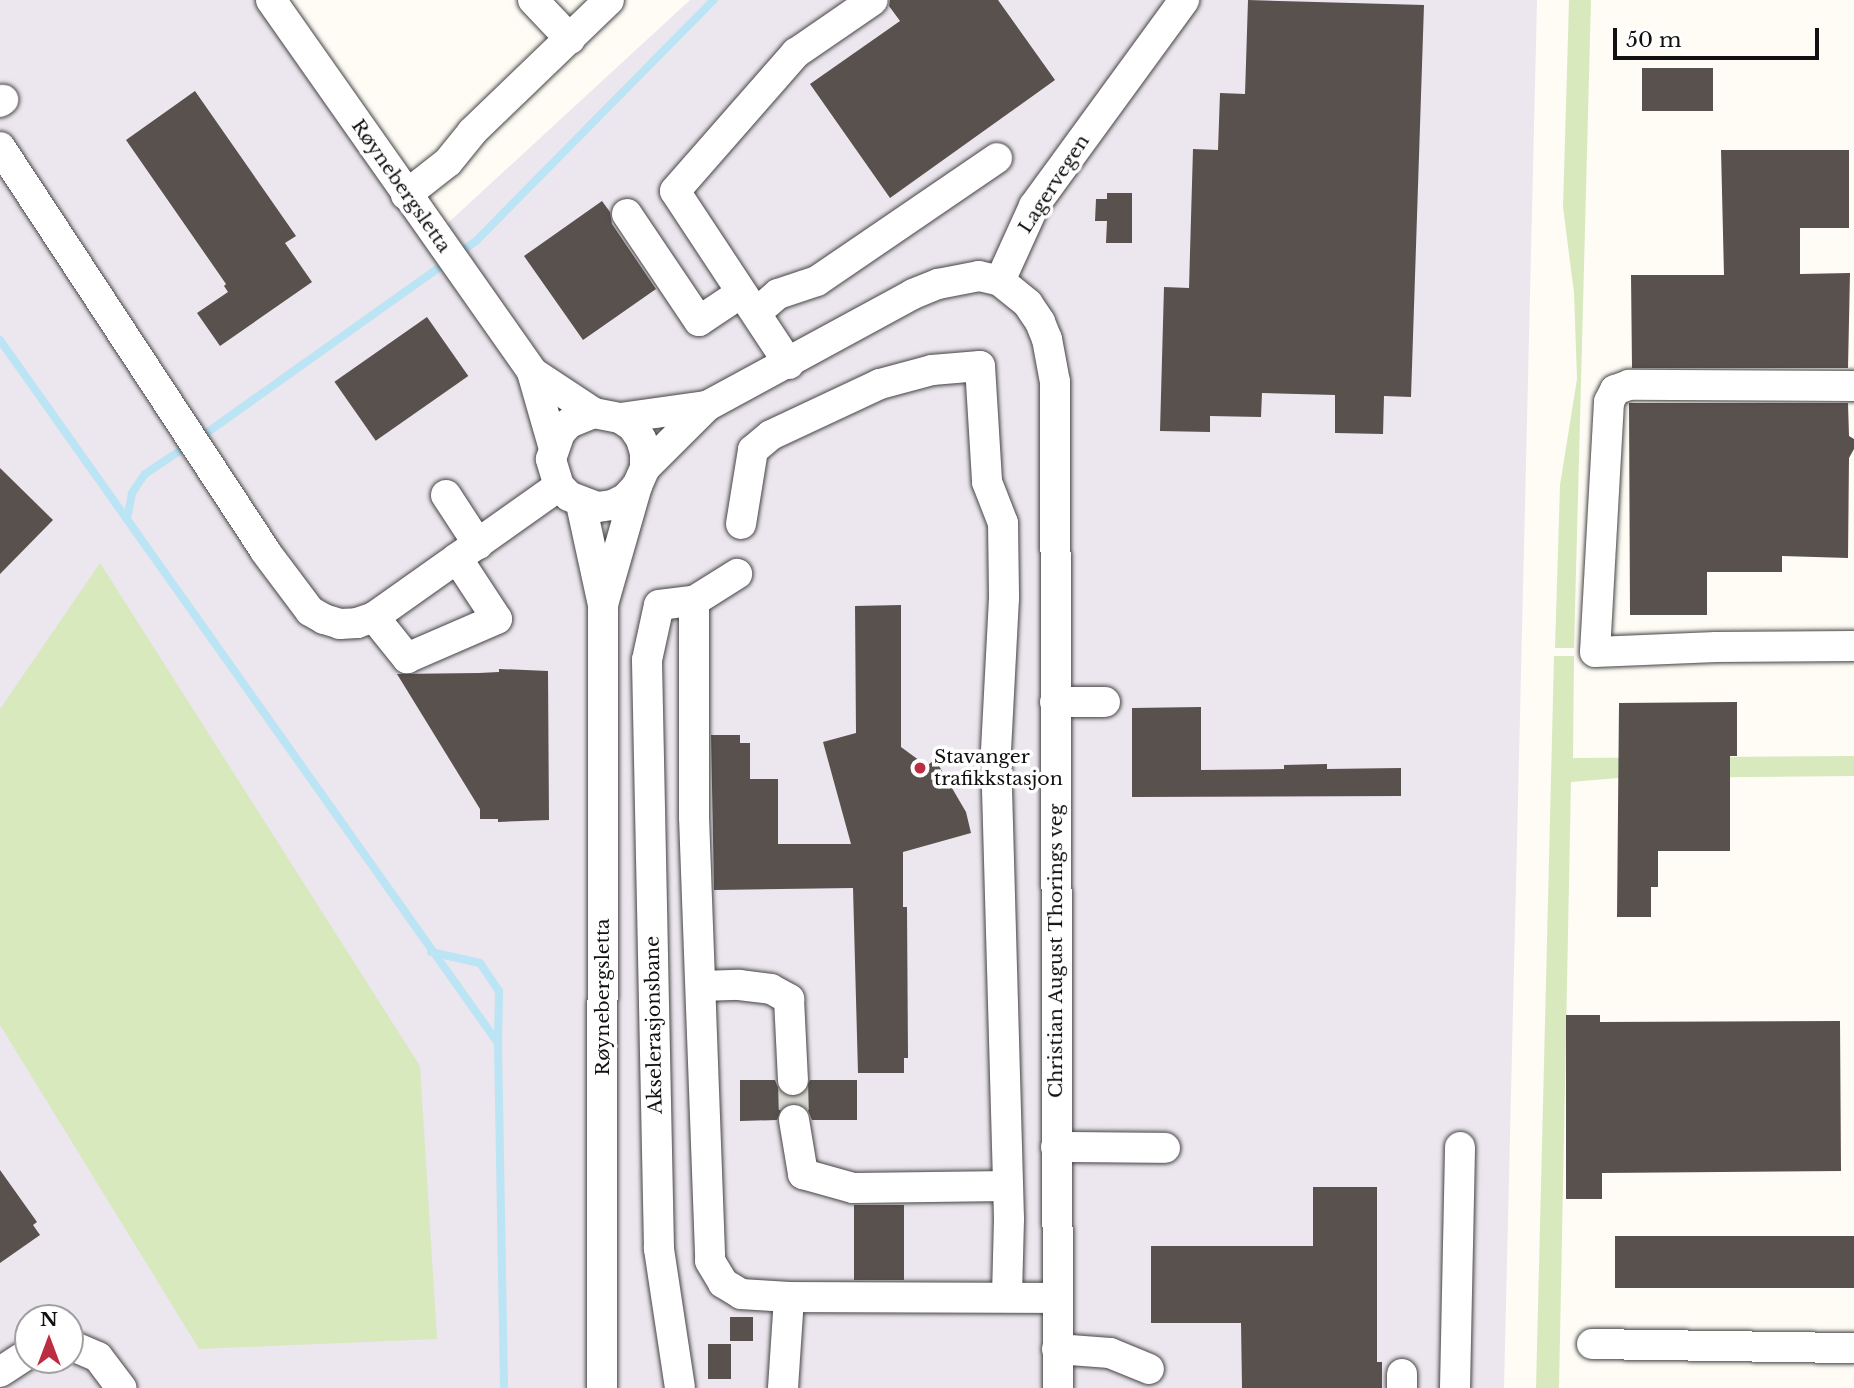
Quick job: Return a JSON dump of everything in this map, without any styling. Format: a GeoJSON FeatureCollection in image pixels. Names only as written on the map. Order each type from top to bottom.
{"type":"FeatureCollection","features":[{"type":"Feature","properties":{"kind":"street","name":"Røynebergsletta"},"geometry":{"type":"LineString","coordinates":[[271,0],[532,372],[553,445]]}},
{"type":"Feature","properties":{"kind":"street"},"geometry":{"type":"LineString","coordinates":[[533,0],[570,39]]}},
{"type":"Feature","properties":{"kind":"street"},"geometry":{"type":"LineString","coordinates":[[406,195],[448,162],[472,132],[609,0]]}},
{"type":"Feature","properties":{"kind":"street"},"geometry":{"type":"LineString","coordinates":[[789,364],[675,191],[796,53],[873,0]]}},
{"type":"Feature","properties":{"kind":"street","name":"Lagervegen"},"geometry":{"type":"LineString","coordinates":[[1000,281],[1034,206],[1184,0]]}},
{"type":"Feature","properties":{"kind":"street"},"geometry":{"type":"LineString","coordinates":[[0,147],[265,551],[310,611],[340,624],[357,623],[374,617],[468,551],[570,494]]}},
{"type":"Feature","properties":{"kind":"street"},"geometry":{"type":"LineString","coordinates":[[627,214],[699,321],[743,295],[778,295],[817,281],[997,158]]}},
{"type":"Feature","properties":{"kind":"street"},"geometry":{"type":"LineString","coordinates":[[707,406],[607,415],[569,423],[553,445],[551,459],[570,494],[597,507],[612,505],[626,498],[641,477],[707,406],[789,364],[913,294],[938,284],[979,276],[1000,281]]}},
{"type":"Feature","properties":{"kind":"street","name":"Christian August Thorings veg"},"geometry":{"type":"LineString","coordinates":[[1000,281],[1014,290],[1034,313],[1047,339],[1052,361],[1058,1388]]}},
{"type":"Feature","properties":{"kind":"street"},"geometry":{"type":"LineString","coordinates":[[741,524],[753,450],[771,435],[880,384],[932,370],[980,366],[988,482],[1003,523],[1004,598],[996,753],[1008,1186],[1007,1297]]}},
{"type":"Feature","properties":{"kind":"street","name":"Røynebergsletta"},"geometry":{"type":"LineString","coordinates":[[532,372],[607,415]]}},
{"type":"Feature","properties":{"kind":"street"},"geometry":{"type":"LineString","coordinates":[[1854,386],[1629,385],[1615,390],[1609,402],[1595,652],[1716,647],[1854,646]]}},
{"type":"Feature","properties":{"kind":"street"},"geometry":{"type":"LineString","coordinates":[[607,415],[632,426],[641,439],[645,453],[641,477]]}},
{"type":"Feature","properties":{"kind":"street","name":"Røynebergsletta"},"geometry":{"type":"LineString","coordinates":[[602,1388],[603,605],[641,477]]}},
{"type":"Feature","properties":{"kind":"street","name":"Røynebergsletta"},"geometry":{"type":"LineString","coordinates":[[570,494],[603,605]]}},
{"type":"Feature","properties":{"kind":"street"},"geometry":{"type":"LineString","coordinates":[[374,617],[407,658],[497,619],[446,495]]}},
{"type":"Feature","properties":{"kind":"street"},"geometry":{"type":"LineString","coordinates":[[737,574],[694,601],[694,817],[710,1261],[723,1283],[741,1294],[789,1297],[1057,1298]]}},
{"type":"Feature","properties":{"kind":"street","name":"Akselerasjonsbane"},"geometry":{"type":"LineString","coordinates":[[680,1388],[659,1249],[647,660],[659,605],[694,601]]}},
{"type":"Feature","properties":{"kind":"street"},"geometry":{"type":"LineString","coordinates":[[1055,702],[1105,702]]}},
{"type":"Feature","properties":{"kind":"street"},"geometry":{"type":"LineString","coordinates":[[701,986],[771,989],[789,999],[793,1080]]}},
{"type":"Feature","properties":{"kind":"street"},"geometry":{"type":"LineString","coordinates":[[794,1120],[803,1174],[853,1188],[1008,1186]]}},
{"type":"Feature","properties":{"kind":"street"},"geometry":{"type":"LineString","coordinates":[[1056,1147],[1165,1148]]}},
{"type":"Feature","properties":{"kind":"street"},"geometry":{"type":"LineString","coordinates":[[1455,1388],[1460,1147]]}},
{"type":"Feature","properties":{"kind":"street"},"geometry":{"type":"LineString","coordinates":[[783,1388],[789,1297]]}},
{"type":"Feature","properties":{"kind":"street"},"geometry":{"type":"LineString","coordinates":[[1592,1344],[1854,1348]]}},
{"type":"Feature","properties":{"kind":"street"},"geometry":{"type":"LineString","coordinates":[[1057,1349],[1110,1353],[1149,1369]]}},
{"type":"Feature","properties":{"kind":"street"},"geometry":{"type":"LineString","coordinates":[[84,1351],[98,1357],[121,1388]]}},
{"type":"Feature","properties":{"kind":"shaded area"},"geometry":{"type":"Polygon","coordinates":[[[0,0],[285,0],[436,234],[690,0],[1537,0],[1504,1388],[0,1388],[0,0]]]}},
{"type":"Feature","properties":{"kind":"green space"},"geometry":{"type":"Polygon","coordinates":[[[1569,0],[1591,0],[1574,648],[1555,648],[1560,485],[1577,379],[1574,293],[1563,207],[1569,0]]]}},
{"type":"Feature","properties":{"kind":"green space"},"geometry":{"type":"Polygon","coordinates":[[[100,563],[420,1066],[437,1339],[199,1349],[0,1025],[0,709],[100,563]]]}},
{"type":"Feature","properties":{"kind":"green space"},"geometry":{"type":"Polygon","coordinates":[[[1554,656],[1574,656],[1573,758],[1854,756],[1854,776],[1618,778],[1571,782],[1559,1388],[1536,1388],[1554,656]]]}},
{"type":"Feature","properties":{"kind":"building"},"geometry":{"type":"Polygon","coordinates":[[[890,0],[998,0],[1055,80],[890,198],[810,84],[900,21],[889,6],[890,0]]]}},
{"type":"Feature","properties":{"kind":"building"},"geometry":{"type":"Polygon","coordinates":[[[1248,0],[1424,5],[1411,397],[1384,396],[1383,434],[1335,433],[1335,395],[1262,393],[1261,417],[1210,416],[1210,432],[1160,431],[1164,287],[1189,288],[1193,149],[1218,150],[1220,93],[1245,94],[1248,0]]]}},
{"type":"Feature","properties":{"kind":"building"},"geometry":{"type":"Polygon","coordinates":[[[1642,68],[1713,68],[1713,111],[1642,111],[1642,68]]]}},
{"type":"Feature","properties":{"kind":"building"},"geometry":{"type":"Polygon","coordinates":[[[195,91],[296,236],[285,243],[312,282],[220,346],[197,313],[228,292],[224,286],[226,284],[126,140],[195,91]]]}},
{"type":"Feature","properties":{"kind":"building"},"geometry":{"type":"Polygon","coordinates":[[[1721,150],[1849,150],[1849,228],[1800,228],[1800,274],[1850,273],[1848,368],[1632,368],[1631,275],[1724,275],[1721,150]]]}},
{"type":"Feature","properties":{"kind":"building"},"geometry":{"type":"Polygon","coordinates":[[[1107,193],[1132,193],[1132,243],[1106,243],[1107,221],[1095,221],[1096,199],[1107,199],[1107,193]]]}},
{"type":"Feature","properties":{"kind":"building"},"geometry":{"type":"Polygon","coordinates":[[[602,201],[610,212],[612,224],[656,289],[583,340],[524,256],[602,201]]]}},
{"type":"Feature","properties":{"kind":"building"},"geometry":{"type":"Polygon","coordinates":[[[427,317],[468,376],[376,441],[334,382],[427,317]]]}},
{"type":"Feature","properties":{"kind":"building"},"geometry":{"type":"Polygon","coordinates":[[[1629,403],[1848,403],[1849,436],[1854,439],[1854,449],[1849,458],[1848,558],[1782,556],[1782,572],[1707,572],[1707,615],[1630,615],[1629,403]]]}},
{"type":"Feature","properties":{"kind":"building"},"geometry":{"type":"Polygon","coordinates":[[[0,468],[53,520],[0,574],[0,468]]]}},
{"type":"Feature","properties":{"kind":"building"},"geometry":{"type":"Polygon","coordinates":[[[901,605],[901,747],[927,766],[935,759],[966,812],[971,833],[903,852],[903,907],[907,907],[908,1058],[904,1058],[904,1073],[858,1073],[853,888],[714,890],[711,735],[740,735],[740,743],[750,743],[750,779],[778,779],[778,844],[851,844],[823,742],[856,733],[855,606],[901,605]]]}},
{"type":"Feature","properties":{"kind":"building"},"geometry":{"type":"Polygon","coordinates":[[[499,669],[548,671],[549,820],[498,822],[498,819],[480,819],[480,809],[397,674],[479,673],[499,672],[499,669]]]}},
{"type":"Feature","properties":{"kind":"building"},"geometry":{"type":"Polygon","coordinates":[[[1737,702],[1737,756],[1730,756],[1730,851],[1658,851],[1658,887],[1651,887],[1651,917],[1617,917],[1619,703],[1737,702]]]}},
{"type":"Feature","properties":{"kind":"building"},"geometry":{"type":"Polygon","coordinates":[[[1201,707],[1201,770],[1284,769],[1284,765],[1327,764],[1327,769],[1401,768],[1401,796],[1132,797],[1132,708],[1201,707]]]}},
{"type":"Feature","properties":{"kind":"building"},"geometry":{"type":"Polygon","coordinates":[[[1566,1015],[1600,1015],[1600,1022],[1840,1021],[1841,1171],[1602,1173],[1602,1199],[1566,1199],[1566,1015]]]}},
{"type":"Feature","properties":{"kind":"building"},"geometry":{"type":"Polygon","coordinates":[[[740,1080],[775,1080],[779,1090],[793,1097],[803,1094],[810,1080],[857,1080],[857,1120],[812,1120],[807,1108],[792,1103],[782,1107],[777,1120],[740,1121],[740,1080]]]}},
{"type":"Feature","properties":{"kind":"building"},"geometry":{"type":"Polygon","coordinates":[[[0,1170],[37,1222],[33,1225],[40,1235],[0,1263],[0,1170]]]}},
{"type":"Feature","properties":{"kind":"building"},"geometry":{"type":"Polygon","coordinates":[[[1313,1187],[1377,1187],[1377,1362],[1382,1362],[1382,1388],[1242,1388],[1241,1323],[1151,1323],[1151,1246],[1313,1246],[1313,1187]]]}},
{"type":"Feature","properties":{"kind":"building"},"geometry":{"type":"Polygon","coordinates":[[[854,1205],[904,1205],[904,1280],[854,1280],[854,1205]]]}},
{"type":"Feature","properties":{"kind":"building"},"geometry":{"type":"Polygon","coordinates":[[[1615,1236],[1854,1236],[1854,1288],[1615,1288],[1615,1236]]]}},
{"type":"Feature","properties":{"kind":"building"},"geometry":{"type":"Polygon","coordinates":[[[730,1317],[753,1317],[753,1341],[730,1341],[730,1317]]]}},
{"type":"Feature","properties":{"kind":"building"},"geometry":{"type":"Polygon","coordinates":[[[708,1344],[731,1344],[731,1379],[708,1379],[708,1344]]]}},
{"type":"Feature","properties":{"kind":"waterway"},"geometry":{"type":"LineString","coordinates":[[458,254],[477,240],[714,0]]}},
{"type":"Feature","properties":{"kind":"waterway"},"geometry":{"type":"LineString","coordinates":[[198,439],[447,262]]}},
{"type":"Feature","properties":{"kind":"waterway"},"geometry":{"type":"LineString","coordinates":[[0,340],[498,1043],[504,1388]]}},
{"type":"Feature","properties":{"kind":"waterway"},"geometry":{"type":"LineString","coordinates":[[127,519],[132,493],[145,474],[187,446]]}},
{"type":"Feature","properties":{"kind":"waterway"},"geometry":{"type":"LineString","coordinates":[[431,952],[480,963],[499,991],[498,1043]]}},
{"type":"Feature","properties":{"kind":"tunnel"},"geometry":{"type":"LineString","coordinates":[[793,1080],[794,1120]]}},
{"type":"Feature","properties":{"kind":"place","name":"Stavanger trafikkstasjon"},"geometry":{"type":"Point","coordinates":[920,768]}}]}
